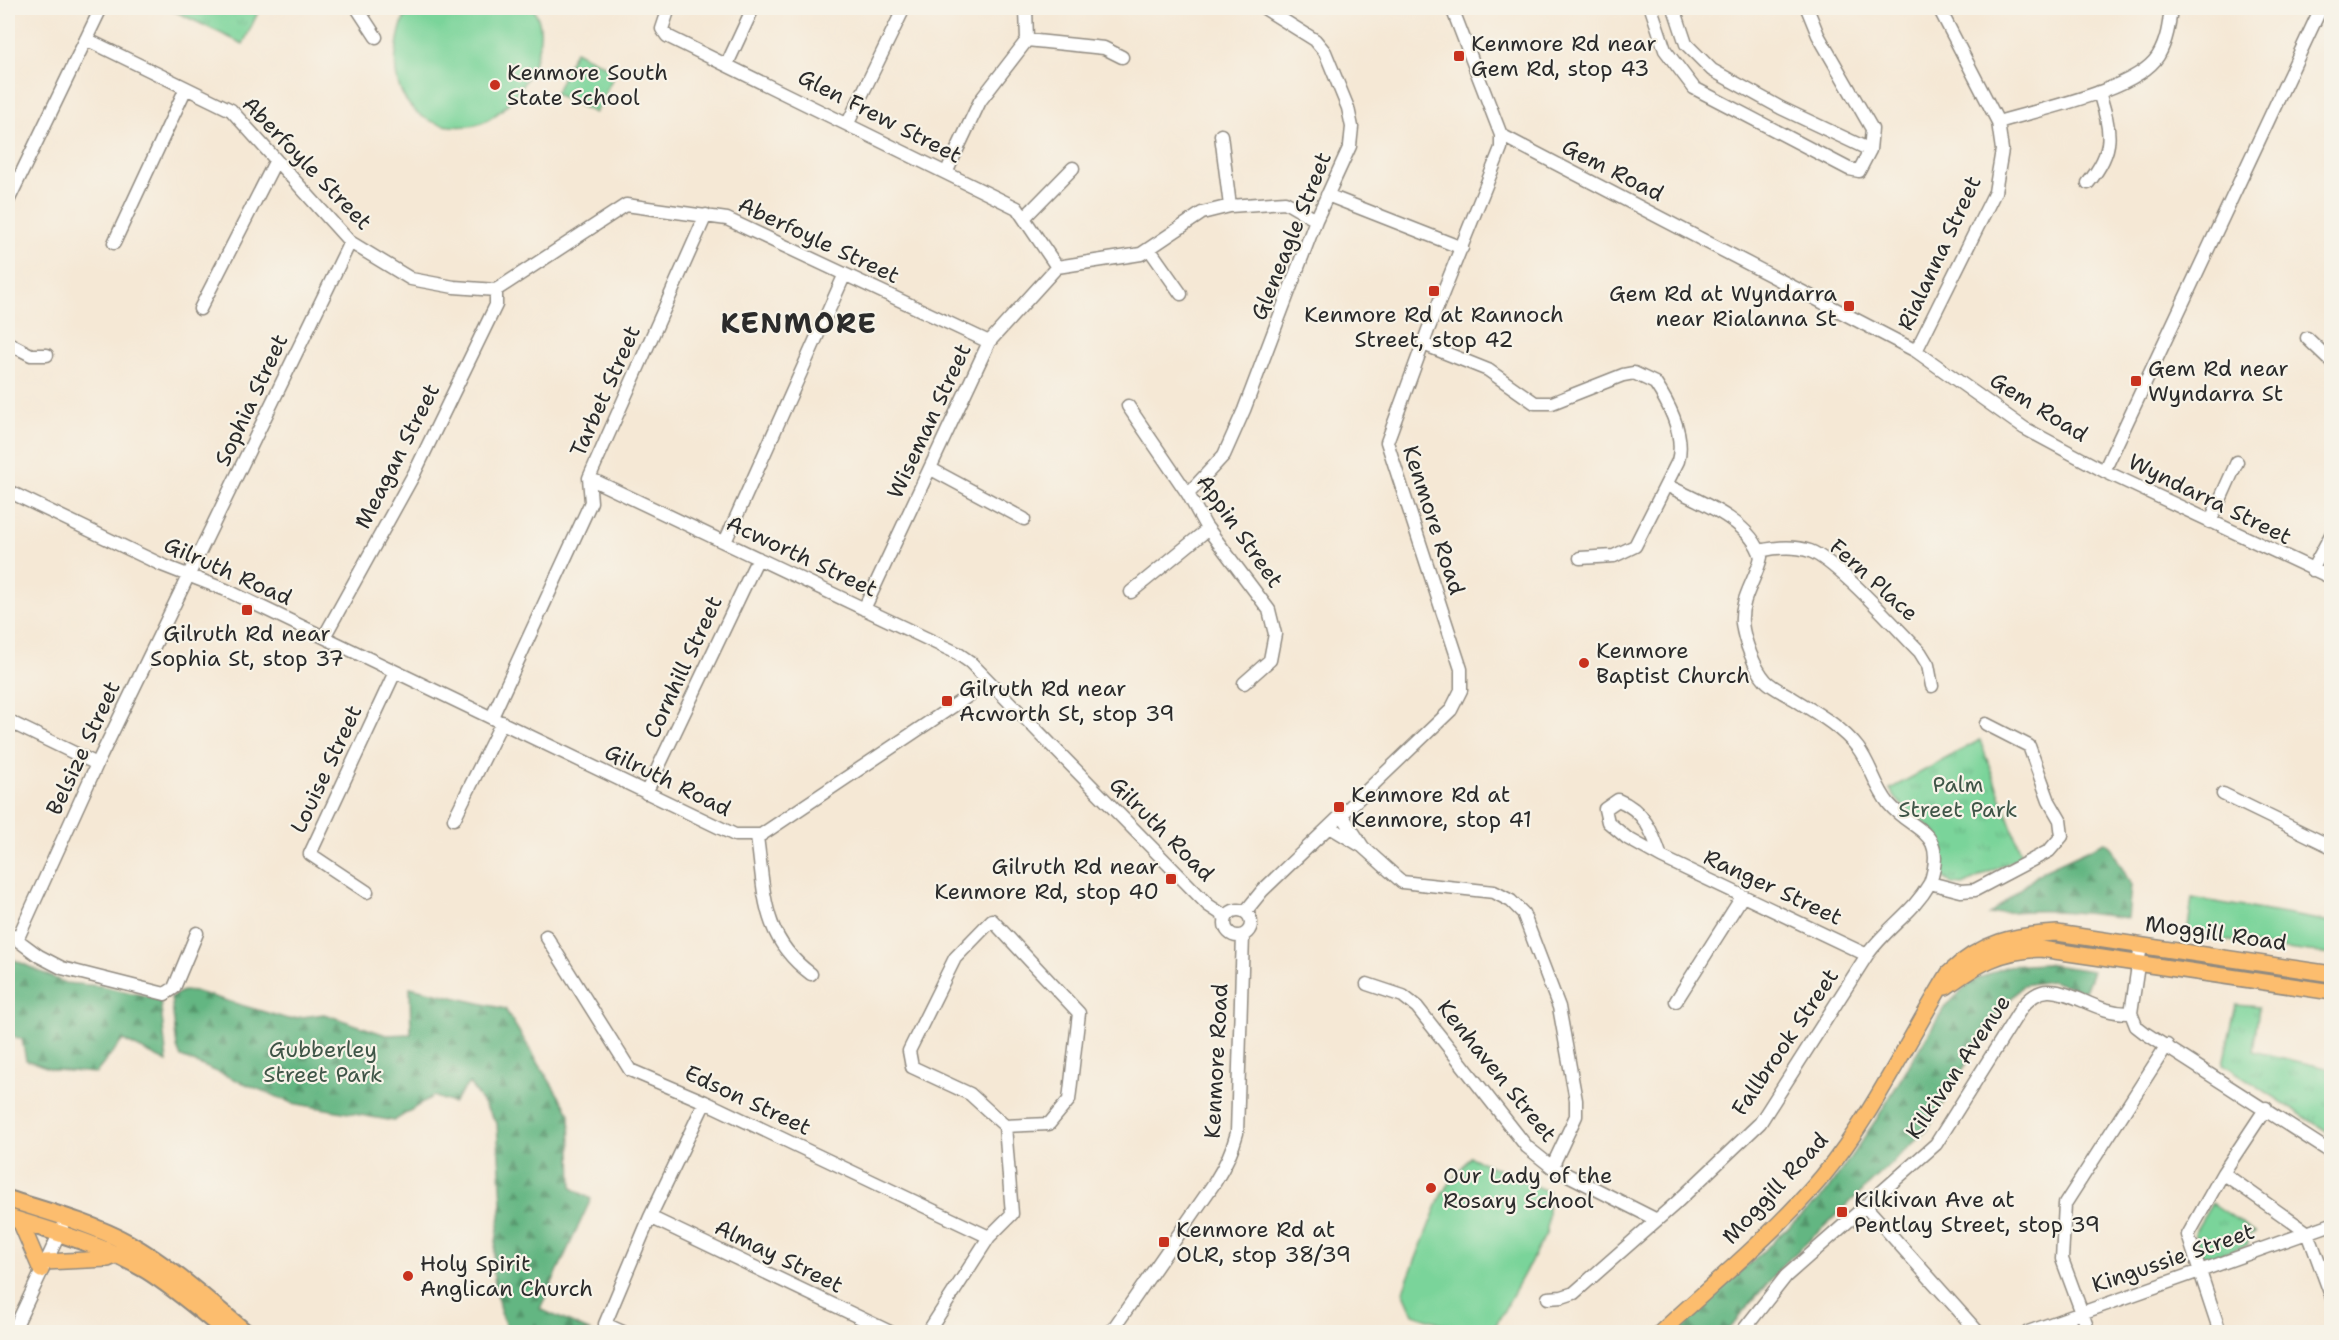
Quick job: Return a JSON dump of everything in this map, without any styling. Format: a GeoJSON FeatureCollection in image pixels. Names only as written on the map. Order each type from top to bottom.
{"type":"FeatureCollection","features":[{"type":"Feature","properties":{"kind":"highway"},"geometry":{"type":"LineString","coordinates":[[8,1199],[105,1233],[143,1252],[245,1332]]}},
{"type":"Feature","properties":{"kind":"highway"},"geometry":{"type":"LineString","coordinates":[[14,1219],[117,1255],[159,1278],[227,1332]]}},
{"type":"Feature","properties":{"kind":"main road","name":"Moggill Road"},"geometry":{"type":"LineString","coordinates":[[1661,1332],[1777,1225],[1822,1178],[1863,1121],[1949,973],[1965,960],[1992,944],[2020,935],[2057,933],[2331,974]]}},
{"type":"Feature","properties":{"kind":"main road","name":"Moggill Road"},"geometry":{"type":"LineString","coordinates":[[1936,994],[1983,961],[2022,950],[2041,949],[2331,992]]}},
{"type":"Feature","properties":{"kind":"main road"},"geometry":{"type":"LineString","coordinates":[[14,1219],[43,1266],[108,1259],[117,1255]]}},
{"type":"Feature","properties":{"kind":"street"},"geometry":{"type":"LineString","coordinates":[[8,201],[101,8]]}},
{"type":"Feature","properties":{"kind":"street"},"geometry":{"type":"LineString","coordinates":[[357,8],[376,37]]}},
{"type":"Feature","properties":{"kind":"street","name":"Glen Frew Street"},"geometry":{"type":"LineString","coordinates":[[669,8],[662,29],[667,36],[1017,208],[1057,267]]}},
{"type":"Feature","properties":{"kind":"street"},"geometry":{"type":"LineString","coordinates":[[727,64],[753,8]]}},
{"type":"Feature","properties":{"kind":"street"},"geometry":{"type":"LineString","coordinates":[[848,123],[904,8]]}},
{"type":"Feature","properties":{"kind":"street"},"geometry":{"type":"LineString","coordinates":[[946,173],[980,101],[1027,40],[1026,8]]}},
{"type":"Feature","properties":{"kind":"street","name":"Gleneagle Street"},"geometry":{"type":"LineString","coordinates":[[1188,494],[1224,455],[1244,410],[1316,220],[1350,146],[1352,128],[1348,108],[1325,52],[1315,40],[1264,8]]}},
{"type":"Feature","properties":{"kind":"street","name":"Kenmore Road"},"geometry":{"type":"LineString","coordinates":[[1245,912],[1262,891],[1451,710],[1461,690],[1461,669],[1388,450],[1389,431],[1500,157],[1501,135],[1452,8]]}},
{"type":"Feature","properties":{"kind":"street"},"geometry":{"type":"LineString","coordinates":[[1651,8],[1665,50],[1680,73],[1694,88],[1849,169],[1859,171],[1870,150],[1872,129],[1818,35],[1807,8]]}},
{"type":"Feature","properties":{"kind":"street"},"geometry":{"type":"LineString","coordinates":[[1674,8],[1686,44],[1712,70],[1781,108],[1870,150]]}},
{"type":"Feature","properties":{"kind":"street","name":"Rialanna Street"},"geometry":{"type":"LineString","coordinates":[[1916,351],[1995,192],[2002,150],[1998,122],[1940,8]]}},
{"type":"Feature","properties":{"kind":"street"},"geometry":{"type":"LineString","coordinates":[[1998,122],[2114,88],[2139,75],[2157,58],[2168,34],[2171,8]]}},
{"type":"Feature","properties":{"kind":"street","name":"Gem Road"},"geometry":{"type":"LineString","coordinates":[[1501,135],[1916,351],[2024,428],[2104,471],[2321,8]]}},
{"type":"Feature","properties":{"kind":"street","name":"Aberfoyle Street"},"geometry":{"type":"LineString","coordinates":[[86,39],[231,110],[350,242],[411,279],[496,290],[626,205],[706,214],[727,219],[844,276],[989,342]]}},
{"type":"Feature","properties":{"kind":"street"},"geometry":{"type":"LineString","coordinates":[[1027,40],[1104,48],[1122,57]]}},
{"type":"Feature","properties":{"kind":"street"},"geometry":{"type":"LineString","coordinates":[[114,243],[186,88]]}},
{"type":"Feature","properties":{"kind":"street"},"geometry":{"type":"LineString","coordinates":[[2088,183],[2105,158],[2109,144],[2110,130],[2099,92]]}},
{"type":"Feature","properties":{"kind":"street"},"geometry":{"type":"LineString","coordinates":[[1221,135],[1230,206]]}},
{"type":"Feature","properties":{"kind":"street"},"geometry":{"type":"LineString","coordinates":[[200,309],[276,160]]}},
{"type":"Feature","properties":{"kind":"street"},"geometry":{"type":"LineString","coordinates":[[1025,217],[1073,168]]}},
{"type":"Feature","properties":{"kind":"street"},"geometry":{"type":"LineString","coordinates":[[1328,195],[1462,248]]}},
{"type":"Feature","properties":{"kind":"street"},"geometry":{"type":"LineString","coordinates":[[1057,267],[1131,258],[1150,250],[1202,213],[1230,206],[1285,202],[1316,220]]}},
{"type":"Feature","properties":{"kind":"street","name":"Tarbet Street"},"geometry":{"type":"LineString","coordinates":[[454,819],[591,502],[589,478],[706,214]]}},
{"type":"Feature","properties":{"kind":"street","name":"Sophia Street"},"geometry":{"type":"LineString","coordinates":[[189,575],[350,242]]}},
{"type":"Feature","properties":{"kind":"street"},"geometry":{"type":"LineString","coordinates":[[1150,250],[1181,294]]}},
{"type":"Feature","properties":{"kind":"street","name":"Wiseman Street"},"geometry":{"type":"LineString","coordinates":[[864,609],[989,342],[1057,267]]}},
{"type":"Feature","properties":{"kind":"street"},"geometry":{"type":"LineString","coordinates":[[725,542],[844,276]]}},
{"type":"Feature","properties":{"kind":"street","name":"Meagan Street"},"geometry":{"type":"LineString","coordinates":[[324,638],[414,474],[496,305],[496,290]]}},
{"type":"Feature","properties":{"kind":"street"},"geometry":{"type":"LineString","coordinates":[[2307,338],[2331,362]]}},
{"type":"Feature","properties":{"kind":"street"},"geometry":{"type":"LineString","coordinates":[[8,343],[31,355],[47,355]]}},
{"type":"Feature","properties":{"kind":"street"},"geometry":{"type":"LineString","coordinates":[[1423,344],[1488,370],[1535,403],[1552,403],[1623,375],[1634,373],[1655,382],[1679,436],[1682,448],[1678,460],[1635,546],[1614,556],[1580,558]]}},
{"type":"Feature","properties":{"kind":"street","name":"Appin Street"},"geometry":{"type":"LineString","coordinates":[[1128,406],[1188,494],[1208,529],[1269,610],[1275,634],[1270,660],[1244,683]]}},
{"type":"Feature","properties":{"kind":"street"},"geometry":{"type":"LineString","coordinates":[[2210,522],[2237,462]]}},
{"type":"Feature","properties":{"kind":"street"},"geometry":{"type":"LineString","coordinates":[[931,469],[1024,519]]}},
{"type":"Feature","properties":{"kind":"street","name":"Wyndarra Street"},"geometry":{"type":"LineString","coordinates":[[2104,471],[2331,578]]}},
{"type":"Feature","properties":{"kind":"street","name":"Acworth Street"},"geometry":{"type":"LineString","coordinates":[[589,478],[957,653],[970,662],[989,682]]}},
{"type":"Feature","properties":{"kind":"street"},"geometry":{"type":"LineString","coordinates":[[1666,485],[1719,511],[1752,540],[1759,550],[1759,564],[1746,596],[1742,622],[1758,671],[1767,682],[1816,712],[1858,748],[1888,803],[1921,828],[1930,838],[1934,849],[1930,883],[1961,891],[1975,890],[2049,851],[2062,836],[2060,820],[2049,801],[2029,746],[1986,724]]}},
{"type":"Feature","properties":{"kind":"street","name":"Gilruth Road"},"geometry":{"type":"LineString","coordinates":[[8,491],[162,565],[189,575],[324,638],[735,835],[758,837]]}},
{"type":"Feature","properties":{"kind":"street"},"geometry":{"type":"LineString","coordinates":[[1131,592],[1208,529]]}},
{"type":"Feature","properties":{"kind":"street"},"geometry":{"type":"LineString","coordinates":[[2312,570],[2331,533]]}},
{"type":"Feature","properties":{"kind":"street","name":"Fern Place"},"geometry":{"type":"LineString","coordinates":[[1759,550],[1794,548],[1811,552],[1833,566],[1920,652],[1928,665],[1932,686]]}},
{"type":"Feature","properties":{"kind":"street","name":"Cornhill Street"},"geometry":{"type":"LineString","coordinates":[[646,793],[758,558]]}},
{"type":"Feature","properties":{"kind":"street","name":"Belsize Street"},"geometry":{"type":"LineString","coordinates":[[12,936],[189,575]]}},
{"type":"Feature","properties":{"kind":"street","name":"Louise Street"},"geometry":{"type":"LineString","coordinates":[[367,892],[310,854],[395,672]]}},
{"type":"Feature","properties":{"kind":"street"},"geometry":{"type":"LineString","coordinates":[[811,974],[791,960],[772,930],[758,837],[989,682]]}},
{"type":"Feature","properties":{"kind":"street","name":"Gilruth Road"},"geometry":{"type":"LineString","coordinates":[[989,682],[1208,905],[1226,917]]}},
{"type":"Feature","properties":{"kind":"street"},"geometry":{"type":"LineString","coordinates":[[8,721],[97,764]]}},
{"type":"Feature","properties":{"kind":"street"},"geometry":{"type":"LineString","coordinates":[[2223,794],[2331,847]]}},
{"type":"Feature","properties":{"kind":"street","name":"Ranger Street"},"geometry":{"type":"LineString","coordinates":[[1661,857],[1653,833],[1632,805],[1618,800],[1605,809],[1608,822],[1627,838],[1661,857],[1867,955]]}},
{"type":"Feature","properties":{"kind":"street"},"geometry":{"type":"LineString","coordinates":[[1342,815],[1363,847]]}},
{"type":"Feature","properties":{"kind":"street"},"geometry":{"type":"LineString","coordinates":[[1330,827],[1363,847],[1402,882],[1494,892],[1511,901],[1523,913],[1559,1007],[1576,1100],[1576,1116],[1552,1167]]}},
{"type":"Feature","properties":{"kind":"street","name":"Fallbrook Street"},"geometry":{"type":"LineString","coordinates":[[1548,1298],[1562,1298],[1574,1293],[1657,1220],[1760,1123],[1867,955],[1884,932],[1918,904],[1930,883]]}},
{"type":"Feature","properties":{"kind":"street"},"geometry":{"type":"LineString","coordinates":[[1676,1001],[1742,897]]}},
{"type":"Feature","properties":{"kind":"street"},"geometry":{"type":"LineString","coordinates":[[1233,911],[1245,912],[1251,922],[1249,930],[1243,935],[1235,935],[1228,931],[1225,924],[1226,917],[1233,911]]}},
{"type":"Feature","properties":{"kind":"street"},"geometry":{"type":"LineString","coordinates":[[928,1332],[989,1237],[1012,1214],[1005,1126],[970,1094],[912,1067],[909,1051],[955,958],[992,920],[1079,1012],[1069,1100],[1049,1124],[1005,1126]]}},
{"type":"Feature","properties":{"kind":"street"},"geometry":{"type":"LineString","coordinates":[[12,936],[39,956],[62,968],[165,994],[174,988],[197,933]]}},
{"type":"Feature","properties":{"kind":"street","name":"Kenmore Road"},"geometry":{"type":"LineString","coordinates":[[1111,1332],[1215,1182],[1229,1160],[1234,1146],[1243,935]]}},
{"type":"Feature","properties":{"kind":"street","name":"Edson Street"},"geometry":{"type":"LineString","coordinates":[[546,936],[630,1070],[705,1102],[989,1237]]}},
{"type":"Feature","properties":{"kind":"street"},"geometry":{"type":"LineString","coordinates":[[2141,945],[2131,1013],[2136,1026],[2266,1108],[2331,1153]]}},
{"type":"Feature","properties":{"kind":"street","name":"Kenhaven Street"},"geometry":{"type":"LineString","coordinates":[[1367,984],[1402,996],[1417,1007],[1527,1147],[1552,1167],[1657,1220]]}},
{"type":"Feature","properties":{"kind":"street","name":"Kilkivan Avenue"},"geometry":{"type":"LineString","coordinates":[[1742,1332],[1786,1276],[1936,1144],[2022,1007],[2036,994],[2049,991],[2106,1011],[2131,1013]]}},
{"type":"Feature","properties":{"kind":"street"},"geometry":{"type":"LineString","coordinates":[[2089,1332],[2062,1259],[2065,1204],[2167,1045]]}},
{"type":"Feature","properties":{"kind":"street"},"geometry":{"type":"LineString","coordinates":[[623,1332],[605,1324],[650,1217],[705,1102]]}},
{"type":"Feature","properties":{"kind":"street"},"geometry":{"type":"LineString","coordinates":[[2220,1332],[2188,1240],[2189,1228],[2266,1108]]}},
{"type":"Feature","properties":{"kind":"street"},"geometry":{"type":"LineString","coordinates":[[2223,1173],[2308,1233],[2331,1298]]}},
{"type":"Feature","properties":{"kind":"street"},"geometry":{"type":"LineString","coordinates":[[1866,1207],[1978,1332]]}},
{"type":"Feature","properties":{"kind":"street","name":"Almay Street"},"geometry":{"type":"LineString","coordinates":[[650,1217],[890,1332]]}},
{"type":"Feature","properties":{"kind":"street"},"geometry":{"type":"LineString","coordinates":[[13,1332],[66,1218]]}},
{"type":"Feature","properties":{"kind":"street","name":"Kingussie Street"},"geometry":{"type":"LineString","coordinates":[[2028,1332],[2331,1224]]}},
{"type":"Feature","properties":{"kind":"green space"},"geometry":{"type":"Polygon","coordinates":[[[168,8],[260,8],[243,44],[168,8]]]}},
{"type":"Feature","properties":{"kind":"green space"},"geometry":{"type":"Polygon","coordinates":[[[410,8],[533,8],[540,29],[536,58],[523,84],[499,112],[480,124],[451,126],[421,116],[410,106],[397,80],[395,64],[400,31],[410,8]]]}},
{"type":"Feature","properties":{"kind":"green space"},"geometry":{"type":"Polygon","coordinates":[[[575,51],[616,71],[595,113],[555,94],[575,51]]]}},
{"type":"Feature","properties":{"kind":"green space","name":"Palm Street Park"},"geometry":{"type":"Polygon","coordinates":[[[1980,740],[2022,856],[1963,885],[1952,884],[1940,875],[1941,855],[1939,841],[1934,832],[1908,811],[1890,789],[1980,740]]]}},
{"type":"Feature","properties":{"kind":"green space"},"geometry":{"type":"Polygon","coordinates":[[[2105,842],[2111,847],[2131,885],[2128,918],[2042,911],[1989,915],[2044,870],[2105,842]]]}},
{"type":"Feature","properties":{"kind":"green space"},"geometry":{"type":"Polygon","coordinates":[[[2192,898],[2331,922],[2331,955],[2187,935],[2192,898]]]}},
{"type":"Feature","properties":{"kind":"green space"},"geometry":{"type":"Polygon","coordinates":[[[8,957],[65,983],[101,986],[160,999],[167,1062],[123,1040],[96,1073],[55,1070],[26,1060],[22,1039],[8,1035],[8,957]]]}},
{"type":"Feature","properties":{"kind":"green space"},"geometry":{"type":"Polygon","coordinates":[[[2046,964],[2093,971],[2085,991],[2051,981],[2023,985],[1992,1020],[1927,1130],[1783,1265],[1726,1332],[1675,1332],[1825,1194],[1876,1120],[1944,1008],[1971,982],[2007,966],[2046,964]]]}},
{"type":"Feature","properties":{"kind":"green space","name":"Gubberley Street Park"},"geometry":{"type":"Polygon","coordinates":[[[410,987],[505,1009],[570,1114],[572,1188],[591,1199],[540,1309],[591,1332],[508,1332],[500,1310],[492,1267],[502,1203],[497,1123],[469,1083],[453,1103],[433,1096],[394,1121],[292,1103],[181,1057],[177,1047],[171,997],[183,991],[197,992],[288,1019],[324,1014],[386,1035],[411,1034],[410,987]]]}},
{"type":"Feature","properties":{"kind":"green space"},"geometry":{"type":"Polygon","coordinates":[[[2236,1005],[2259,1007],[2253,1051],[2331,1069],[2331,1134],[2223,1064],[2236,1005]]]}},
{"type":"Feature","properties":{"kind":"green space"},"geometry":{"type":"Polygon","coordinates":[[[1470,1157],[1549,1192],[1547,1232],[1492,1332],[1467,1332],[1413,1314],[1403,1291],[1441,1195],[1470,1157]]]}},
{"type":"Feature","properties":{"kind":"green space"},"geometry":{"type":"Polygon","coordinates":[[[2212,1203],[2255,1232],[2247,1236],[2248,1245],[2207,1259],[2202,1255],[2194,1233],[2212,1203]]]}},
{"type":"Feature","properties":{"kind":"place","name":"Kenmore Rd near Gem Rd, stop 43"},"geometry":{"type":"Point","coordinates":[1459,56]}},
{"type":"Feature","properties":{"kind":"place","name":"Kenmore South State School"},"geometry":{"type":"Point","coordinates":[495,85]}},
{"type":"Feature","properties":{"kind":"place","name":"Kenmore Rd at Rannoch Street, stop 42"},"geometry":{"type":"Point","coordinates":[1434,291]}},
{"type":"Feature","properties":{"kind":"place","name":"Gem Rd at Wyndarra near Rialanna St"},"geometry":{"type":"Point","coordinates":[1849,306]}},
{"type":"Feature","properties":{"kind":"place","name":"Gem Rd near Wyndarra St"},"geometry":{"type":"Point","coordinates":[2136,381]}},
{"type":"Feature","properties":{"kind":"place","name":"Gilruth Rd near Sophia St, stop 37"},"geometry":{"type":"Point","coordinates":[247,610]}},
{"type":"Feature","properties":{"kind":"place","name":"Kenmore Baptist Church"},"geometry":{"type":"Point","coordinates":[1584,663]}},
{"type":"Feature","properties":{"kind":"place","name":"Gilruth Rd near Acworth St, stop 39"},"geometry":{"type":"Point","coordinates":[947,701]}},
{"type":"Feature","properties":{"kind":"place","name":"Kenmore Rd at Kenmore, stop 41"},"geometry":{"type":"Point","coordinates":[1339,807]}},
{"type":"Feature","properties":{"kind":"place","name":"Gilruth Rd near Kenmore Rd, stop 40"},"geometry":{"type":"Point","coordinates":[1171,879]}},
{"type":"Feature","properties":{"kind":"place","name":"Our Lady of the Rosary School"},"geometry":{"type":"Point","coordinates":[1431,1188]}},
{"type":"Feature","properties":{"kind":"place","name":"Kilkivan Ave at Pentlay Street, stop 39"},"geometry":{"type":"Point","coordinates":[1842,1212]}},
{"type":"Feature","properties":{"kind":"place","name":"Kenmore Rd at OLR, stop 38/39"},"geometry":{"type":"Point","coordinates":[1164,1242]}},
{"type":"Feature","properties":{"kind":"place","name":"Holy Spirit Anglican Church"},"geometry":{"type":"Point","coordinates":[408,1276]}},
{"type":"Feature","properties":{"kind":"district","name":"KENMORE"},"geometry":{"type":"Point","coordinates":[799,323]}}]}
